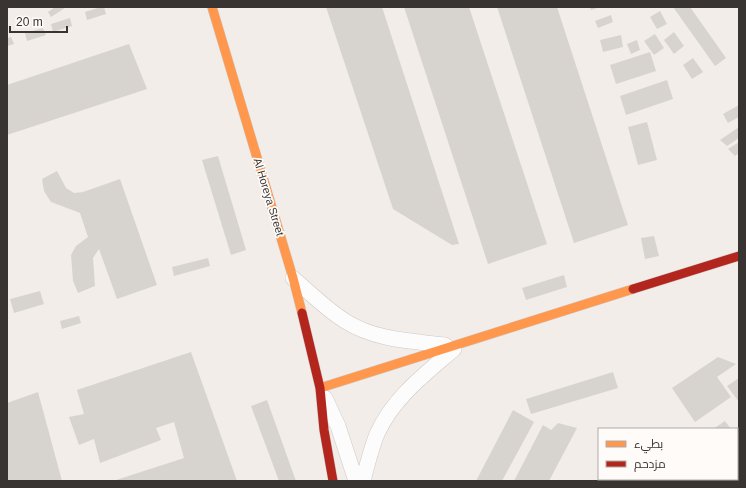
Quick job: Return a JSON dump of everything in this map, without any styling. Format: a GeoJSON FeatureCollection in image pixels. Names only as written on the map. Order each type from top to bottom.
{"type":"FeatureCollection","features":[{"type":"Feature","properties":{"kind":"street","name":"Al Horeya Street"},"geometry":{"type":"LineString","coordinates":[[212,7],[293,278],[320,388],[324,430],[332,481]]}},
{"type":"Feature","properties":{"kind":"street"},"geometry":{"type":"LineString","coordinates":[[320,388],[458,346],[739,256]]}},
{"type":"Feature","properties":{"kind":"street"},"geometry":{"type":"LineString","coordinates":[[293,278],[328,309],[345,321],[364,331],[405,341],[458,346]]}},
{"type":"Feature","properties":{"kind":"street"},"geometry":{"type":"LineString","coordinates":[[363,481],[377,434],[388,414],[401,397],[417,381],[458,346]]}},
{"type":"Feature","properties":{"kind":"street","name":"Al Horeya Street"},"geometry":{"type":"LineString","coordinates":[[320,388],[338,426],[356,481]]}},
{"type":"Feature","properties":{"kind":"building"},"geometry":{"type":"Polygon","coordinates":[[[55,7],[65,8],[51,17],[48,12],[55,7]]]}},
{"type":"Feature","properties":{"kind":"building"},"geometry":{"type":"Polygon","coordinates":[[[104,7],[106,14],[87,20],[85,12],[104,7]]]}},
{"type":"Feature","properties":{"kind":"building"},"geometry":{"type":"Polygon","coordinates":[[[326,7],[382,7],[459,244],[452,245],[393,209],[326,7]]]}},
{"type":"Feature","properties":{"kind":"building"},"geometry":{"type":"Polygon","coordinates":[[[404,7],[469,7],[547,244],[488,264],[404,7]]]}},
{"type":"Feature","properties":{"kind":"building"},"geometry":{"type":"Polygon","coordinates":[[[497,7],[557,7],[628,225],[574,243],[497,7]]]}},
{"type":"Feature","properties":{"kind":"building"},"geometry":{"type":"Polygon","coordinates":[[[590,7],[600,7],[591,10],[590,7]]]}},
{"type":"Feature","properties":{"kind":"building"},"geometry":{"type":"Polygon","coordinates":[[[673,7],[690,7],[726,58],[715,66],[673,7]]]}},
{"type":"Feature","properties":{"kind":"building"},"geometry":{"type":"Polygon","coordinates":[[[660,11],[667,24],[657,29],[650,17],[660,11]]]}},
{"type":"Feature","properties":{"kind":"building"},"geometry":{"type":"Polygon","coordinates":[[[611,15],[613,22],[598,28],[595,21],[611,15]]]}},
{"type":"Feature","properties":{"kind":"building"},"geometry":{"type":"Polygon","coordinates":[[[70,18],[72,26],[53,32],[51,24],[70,18]]]}},
{"type":"Feature","properties":{"kind":"building"},"geometry":{"type":"Polygon","coordinates":[[[43,28],[46,35],[27,41],[25,33],[43,28]]]}},
{"type":"Feature","properties":{"kind":"building"},"geometry":{"type":"Polygon","coordinates":[[[674,32],[684,46],[674,54],[664,40],[674,32]]]}},
{"type":"Feature","properties":{"kind":"building"},"geometry":{"type":"Polygon","coordinates":[[[655,34],[664,48],[654,55],[644,41],[655,34]]]}},
{"type":"Feature","properties":{"kind":"building"},"geometry":{"type":"Polygon","coordinates":[[[621,35],[623,47],[603,52],[600,40],[621,35]]]}},
{"type":"Feature","properties":{"kind":"building"},"geometry":{"type":"Polygon","coordinates":[[[11,37],[14,44],[7,46],[7,38],[11,37]]]}},
{"type":"Feature","properties":{"kind":"building"},"geometry":{"type":"Polygon","coordinates":[[[637,40],[640,50],[631,54],[627,44],[637,40]]]}},
{"type":"Feature","properties":{"kind":"building"},"geometry":{"type":"Polygon","coordinates":[[[129,44],[147,89],[7,135],[7,85],[129,44]]]}},
{"type":"Feature","properties":{"kind":"building"},"geometry":{"type":"Polygon","coordinates":[[[650,52],[656,71],[616,84],[610,65],[650,52]]]}},
{"type":"Feature","properties":{"kind":"building"},"geometry":{"type":"Polygon","coordinates":[[[693,58],[703,72],[692,79],[683,65],[693,58]]]}},
{"type":"Feature","properties":{"kind":"building"},"geometry":{"type":"Polygon","coordinates":[[[667,80],[673,99],[626,115],[620,96],[667,80]]]}},
{"type":"Feature","properties":{"kind":"building"},"geometry":{"type":"Polygon","coordinates":[[[739,105],[739,117],[728,123],[723,114],[739,105]]]}},
{"type":"Feature","properties":{"kind":"building"},"geometry":{"type":"Polygon","coordinates":[[[647,122],[657,160],[638,165],[628,127],[647,122]]]}},
{"type":"Feature","properties":{"kind":"building"},"geometry":{"type":"Polygon","coordinates":[[[739,127],[739,138],[727,146],[720,140],[739,127]]]}},
{"type":"Feature","properties":{"kind":"building"},"geometry":{"type":"Polygon","coordinates":[[[739,142],[739,153],[735,156],[728,149],[739,142]]]}},
{"type":"Feature","properties":{"kind":"building"},"geometry":{"type":"Polygon","coordinates":[[[218,156],[246,250],[231,255],[202,160],[218,156]]]}},
{"type":"Feature","properties":{"kind":"building"},"geometry":{"type":"Polygon","coordinates":[[[57,171],[66,188],[74,193],[83,192],[120,179],[157,285],[117,299],[99,249],[93,258],[95,286],[78,293],[73,281],[71,255],[76,246],[88,237],[80,213],[51,202],[44,191],[42,179],[57,171]]]}},
{"type":"Feature","properties":{"kind":"building"},"geometry":{"type":"Polygon","coordinates":[[[654,236],[659,256],[645,259],[641,238],[654,236]]]}},
{"type":"Feature","properties":{"kind":"building"},"geometry":{"type":"Polygon","coordinates":[[[208,258],[210,266],[174,276],[172,267],[208,258]]]}},
{"type":"Feature","properties":{"kind":"building"},"geometry":{"type":"Polygon","coordinates":[[[564,275],[567,287],[526,300],[522,288],[564,275]]]}},
{"type":"Feature","properties":{"kind":"building"},"geometry":{"type":"Polygon","coordinates":[[[40,291],[44,304],[14,313],[10,299],[40,291]]]}},
{"type":"Feature","properties":{"kind":"building"},"geometry":{"type":"Polygon","coordinates":[[[79,316],[81,323],[62,329],[60,321],[79,316]]]}},
{"type":"Feature","properties":{"kind":"building"},"geometry":{"type":"Polygon","coordinates":[[[191,352],[237,481],[113,481],[184,458],[174,422],[156,428],[161,440],[100,463],[94,439],[79,445],[69,417],[84,414],[77,390],[191,352]]]}},
{"type":"Feature","properties":{"kind":"building"},"geometry":{"type":"Polygon","coordinates":[[[718,357],[736,364],[717,377],[731,397],[695,422],[672,388],[718,357]]]}},
{"type":"Feature","properties":{"kind":"building"},"geometry":{"type":"Polygon","coordinates":[[[613,372],[618,388],[531,414],[526,399],[613,372]]]}},
{"type":"Feature","properties":{"kind":"building"},"geometry":{"type":"Polygon","coordinates":[[[739,378],[739,402],[727,386],[739,378]]]}},
{"type":"Feature","properties":{"kind":"building"},"geometry":{"type":"Polygon","coordinates":[[[38,392],[62,481],[7,481],[7,403],[38,392]]]}},
{"type":"Feature","properties":{"kind":"building"},"geometry":{"type":"Polygon","coordinates":[[[267,400],[296,481],[279,481],[251,406],[267,400]]]}},
{"type":"Feature","properties":{"kind":"building"},"geometry":{"type":"Polygon","coordinates":[[[513,410],[534,422],[502,481],[476,481],[513,410]]]}},
{"type":"Feature","properties":{"kind":"building"},"geometry":{"type":"Polygon","coordinates":[[[725,421],[730,428],[714,428],[725,421]]]}},
{"type":"Feature","properties":{"kind":"building"},"geometry":{"type":"Polygon","coordinates":[[[558,423],[577,428],[549,481],[514,481],[543,425],[551,430],[558,423]]]}},
{"type":"Feature","properties":{"kind":"building"},"geometry":{"type":"Polygon","coordinates":[[[738,438],[739,440],[738,452],[738,438]]]}},
{"type":"Feature","properties":{"kind":"building"},"geometry":{"type":"Polygon","coordinates":[[[739,470],[739,481],[723,481],[738,480],[739,470]]]}},
{"type":"Feature","properties":{"kind":"traffic: slow"},"geometry":{"type":"LineString","coordinates":[[212,7],[293,278],[302,313]]}},
{"type":"Feature","properties":{"kind":"traffic: slow"},"geometry":{"type":"LineString","coordinates":[[320,388],[633,289]]}},
{"type":"Feature","properties":{"kind":"traffic: jam"},"geometry":{"type":"LineString","coordinates":[[633,289],[739,256]]}},
{"type":"Feature","properties":{"kind":"traffic: jam"},"geometry":{"type":"LineString","coordinates":[[302,313],[320,388],[324,430],[333,481]]}}]}
